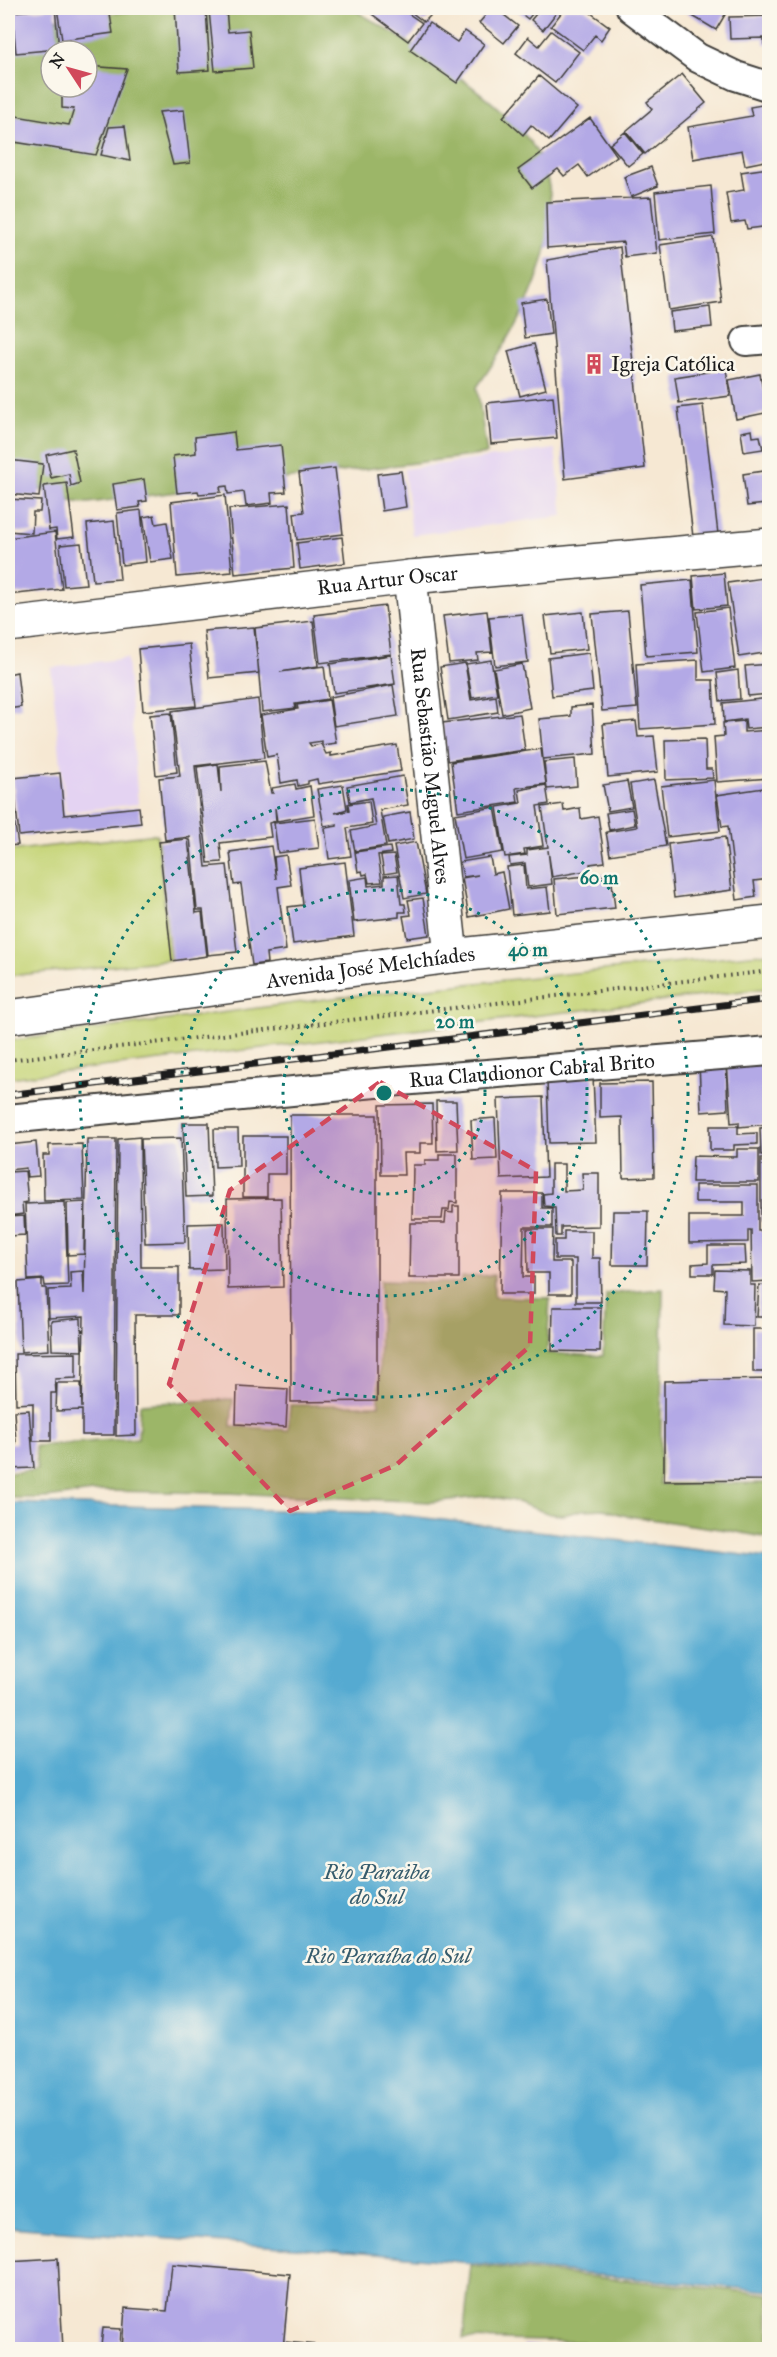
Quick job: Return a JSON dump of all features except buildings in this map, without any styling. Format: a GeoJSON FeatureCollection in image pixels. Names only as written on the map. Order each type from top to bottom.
{"type":"FeatureCollection","features":[{"type":"Feature","properties":{"kind":"street"},"geometry":{"type":"LineString","coordinates":[[631,8],[698,58],[736,76],[770,87]]}},
{"type":"Feature","properties":{"kind":"street","name":"Rua Artur Oscar"},"geometry":{"type":"LineString","coordinates":[[8,625],[410,577],[770,545]]}},
{"type":"Feature","properties":{"kind":"street","name":"Rua Sebastião Miguel Alves"},"geometry":{"type":"LineString","coordinates":[[410,577],[451,956]]}},
{"type":"Feature","properties":{"kind":"street","name":"Avenida José Melchíades"},"geometry":{"type":"LineString","coordinates":[[8,1017],[451,956],[770,922]]}},
{"type":"Feature","properties":{"kind":"street","name":"Rua Claudionor Cabral Brito"},"geometry":{"type":"LineString","coordinates":[[8,1119],[352,1085],[770,1052]]}},
{"type":"Feature","properties":{"kind":"path"},"geometry":{"type":"LineString","coordinates":[[8,1060],[770,971]]}},
{"type":"Feature","properties":{"kind":"highlighted area"},"geometry":{"type":"Polygon","coordinates":[[[380,1082],[536,1171],[530,1346],[396,1465],[290,1511],[169,1384],[230,1190],[380,1082]]]}},
{"type":"Feature","properties":{"kind":"shaded area"},"geometry":{"type":"Polygon","coordinates":[[[555,449],[563,516],[412,535],[404,469],[555,449]]]}},
{"type":"Feature","properties":{"kind":"shaded area"},"geometry":{"type":"Polygon","coordinates":[[[127,658],[138,804],[66,812],[51,668],[127,658]]]}},
{"type":"Feature","properties":{"kind":"green space"},"geometry":{"type":"Polygon","coordinates":[[[163,8],[344,8],[356,11],[403,39],[460,78],[511,120],[530,141],[542,162],[550,191],[550,220],[545,250],[536,280],[523,310],[509,338],[477,387],[487,454],[88,503],[65,500],[55,496],[35,487],[8,468],[8,24],[163,8]]]}},
{"type":"Feature","properties":{"kind":"green space"},"geometry":{"type":"Polygon","coordinates":[[[157,834],[170,960],[8,976],[8,851],[157,834]]]}},
{"type":"Feature","properties":{"kind":"green space"},"geometry":{"type":"Polygon","coordinates":[[[769,953],[769,988],[8,1078],[8,1041],[341,997],[769,953]]]}},
{"type":"Feature","properties":{"kind":"green space"},"geometry":{"type":"Polygon","coordinates":[[[494,1275],[494,1297],[550,1298],[547,1353],[603,1356],[606,1294],[663,1289],[660,1484],[769,1483],[769,1538],[622,1515],[604,1509],[583,1510],[563,1515],[550,1514],[514,1501],[488,1496],[431,1502],[225,1493],[101,1491],[46,1498],[8,1498],[8,1473],[37,1470],[35,1446],[138,1438],[140,1404],[233,1399],[231,1426],[288,1430],[290,1405],[379,1405],[380,1281],[460,1283],[462,1277],[494,1275]]]}},
{"type":"Feature","properties":{"kind":"green space"},"geometry":{"type":"Polygon","coordinates":[[[471,2265],[769,2294],[769,2349],[583,2350],[583,2342],[463,2339],[471,2265]]]}},
{"type":"Feature","properties":{"kind":"water","name":"Rio Paraiba do Sul"},"geometry":{"type":"Polygon","coordinates":[[[8,1503],[383,1513],[769,1558],[769,2291],[375,2254],[8,2227],[8,1503]]]}},
{"type":"Feature","properties":{"kind":"railway"},"geometry":{"type":"LineString","coordinates":[[8,1095],[770,999]]}},
{"type":"Feature","properties":{"kind":"place","name":"Igreja Católica"},"geometry":{"type":"Point","coordinates":[594,364]}},
{"type":"Feature","properties":{"kind":"water label","name":"Rio Paraíba do Sul"},"geometry":{"type":"Point","coordinates":[388,1955]}}]}
